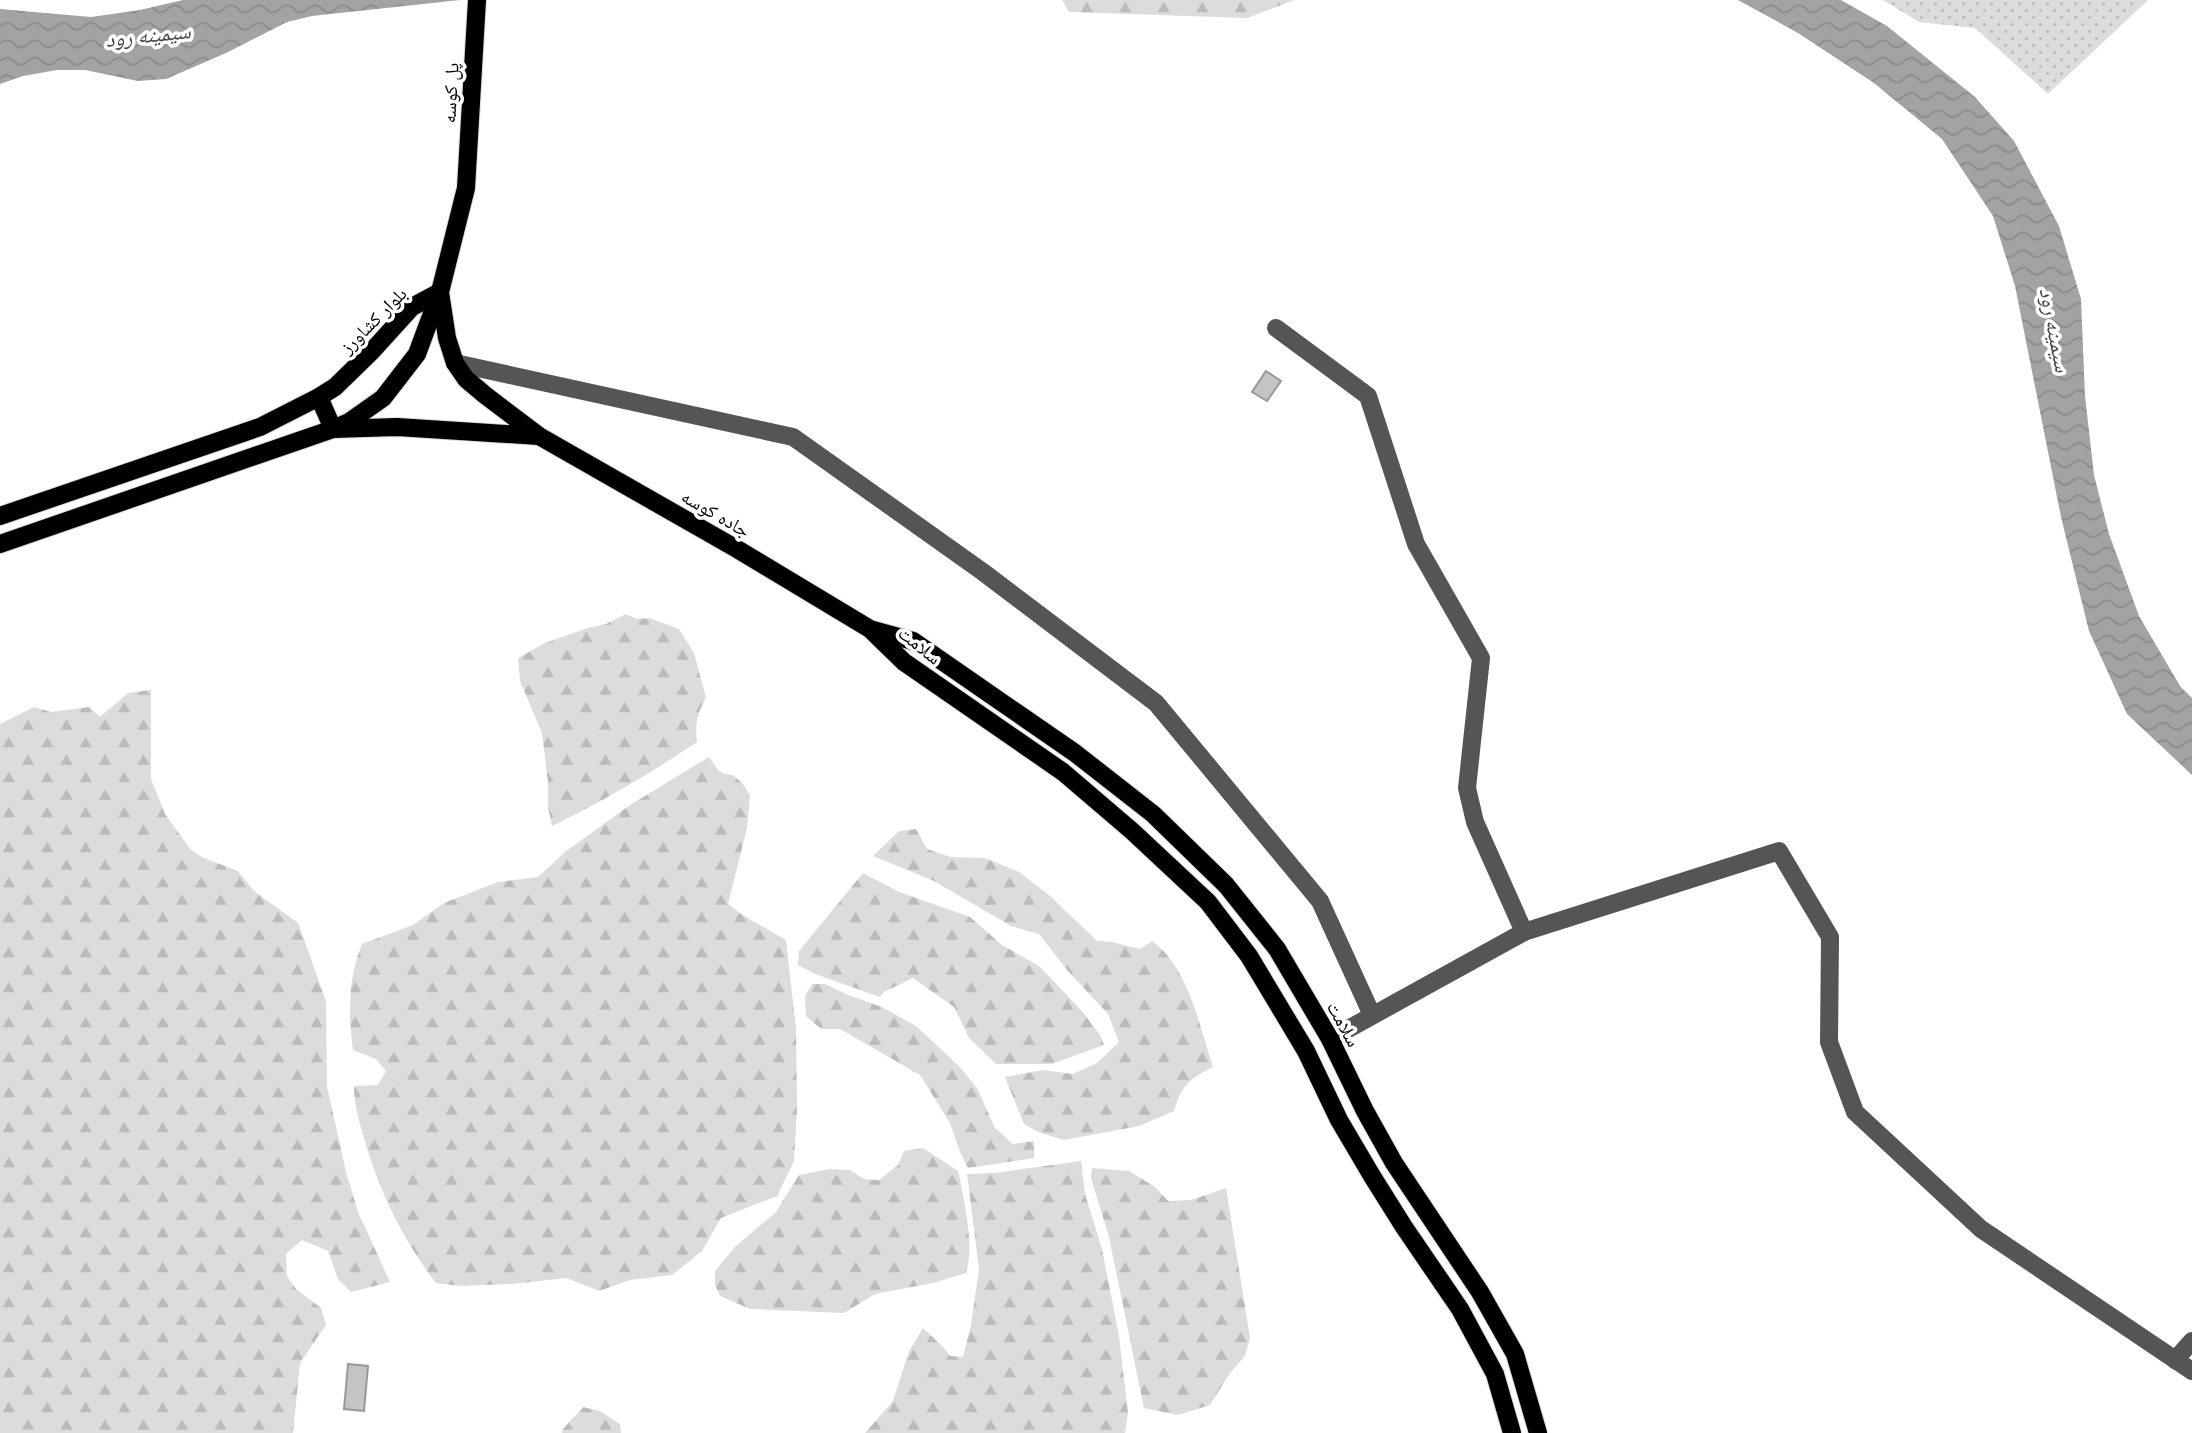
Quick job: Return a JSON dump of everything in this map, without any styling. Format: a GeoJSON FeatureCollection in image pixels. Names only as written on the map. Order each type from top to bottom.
{"type":"FeatureCollection","features":[{"type":"Feature","properties":{"kind":"main road","name":"پل کوسه"},"geometry":{"type":"LineString","coordinates":[[440,292],[466,188],[477,0]]}},
{"type":"Feature","properties":{"kind":"main road","name":"جاده کوسه"},"geometry":{"type":"LineString","coordinates":[[440,292],[447,338],[456,362],[467,379],[539,436],[737,549],[870,629]]}},
{"type":"Feature","properties":{"kind":"main road","name":"بلوار کشاورز"},"geometry":{"type":"LineString","coordinates":[[0,516],[260,427],[319,397],[335,387],[412,307],[440,292]]}},
{"type":"Feature","properties":{"kind":"main road","name":"بلوار کشاورز"},"geometry":{"type":"LineString","coordinates":[[0,544],[349,422],[383,398],[416,354],[440,292]]}},
{"type":"Feature","properties":{"kind":"main road"},"geometry":{"type":"LineString","coordinates":[[319,397],[333,429]]}},
{"type":"Feature","properties":{"kind":"main road","name":"جاده کوسه"},"geometry":{"type":"LineString","coordinates":[[333,429],[397,427],[539,436]]}},
{"type":"Feature","properties":{"kind":"main road","name":"سلامت"},"geometry":{"type":"LineString","coordinates":[[870,629],[913,641],[1075,753],[1153,814],[1226,885],[1277,950],[1330,1039],[1394,1163],[1480,1292],[1515,1354],[1538,1433]]}},
{"type":"Feature","properties":{"kind":"main road","name":"سلامت"},"geometry":{"type":"LineString","coordinates":[[870,629],[904,662],[1063,772],[1132,831],[1208,902],[1249,956],[1306,1051],[1352,1142],[1466,1320],[1495,1374],[1512,1433]]}},
{"type":"Feature","properties":{"kind":"main road"},"geometry":{"type":"LineString","coordinates":[[1306,1051],[1330,1039]]}},
{"type":"Feature","properties":{"kind":"lane"},"geometry":{"type":"LineString","coordinates":[[1276,328],[1368,396],[1416,544],[1481,658],[1467,788],[1475,822],[1524,932]]}},
{"type":"Feature","properties":{"kind":"lane"},"geometry":{"type":"LineString","coordinates":[[456,362],[793,437],[983,572],[1156,703],[1320,901],[1372,1015]]}},
{"type":"Feature","properties":{"kind":"lane"},"geometry":{"type":"LineString","coordinates":[[1330,1039],[1524,932],[1779,851],[1830,937],[1829,1042],[1855,1112],[1981,1229],[2192,1371]]}},
{"type":"Feature","properties":{"kind":"lane"},"geometry":{"type":"LineString","coordinates":[[2175,1360],[2192,1341]]}},
{"type":"Feature","properties":{"kind":"green space"},"geometry":{"type":"Polygon","coordinates":[[[1062,0],[1294,0],[1247,18],[1069,12],[1062,0]]]}},
{"type":"Feature","properties":{"kind":"green space"},"geometry":{"type":"Polygon","coordinates":[[[1883,0],[2148,0],[2048,94],[1975,28],[1919,22],[1883,0]]]}},
{"type":"Feature","properties":{"kind":"green space"},"geometry":{"type":"Polygon","coordinates":[[[626,614],[637,619],[649,618],[679,629],[694,653],[706,698],[697,719],[697,742],[626,787],[552,826],[542,733],[520,681],[518,658],[545,643],[606,624],[626,614]]]}},
{"type":"Feature","properties":{"kind":"green space"},"geometry":{"type":"Polygon","coordinates":[[[151,690],[151,779],[165,814],[191,850],[238,871],[254,891],[298,923],[326,1001],[327,1086],[346,1172],[358,1212],[390,1282],[351,1292],[338,1279],[328,1251],[302,1240],[286,1254],[287,1276],[296,1289],[321,1308],[326,1325],[300,1363],[293,1433],[0,1433],[0,724],[34,707],[51,712],[89,707],[100,717],[128,693],[151,690]]]}},
{"type":"Feature","properties":{"kind":"green space"},"geometry":{"type":"Polygon","coordinates":[[[709,757],[718,770],[733,775],[750,795],[747,828],[728,904],[786,940],[796,1029],[797,1109],[794,1161],[777,1196],[721,1218],[702,1251],[672,1275],[630,1280],[599,1291],[567,1278],[461,1286],[436,1283],[402,1232],[385,1196],[370,1158],[357,1112],[354,1086],[378,1085],[386,1071],[376,1059],[353,1050],[350,996],[362,944],[413,925],[444,903],[498,882],[538,877],[565,852],[630,805],[709,757]]]}},
{"type":"Feature","properties":{"kind":"green space"},"geometry":{"type":"Polygon","coordinates":[[[916,829],[927,849],[950,857],[985,858],[1019,872],[1050,896],[1097,941],[1140,949],[1152,941],[1165,952],[1191,998],[1213,1067],[1188,1084],[1174,1111],[1139,1126],[1064,1140],[1038,1132],[1024,1124],[1005,1077],[1043,1070],[1073,1074],[1097,1063],[1119,1042],[1108,1014],[1068,971],[1039,934],[1011,926],[934,881],[873,856],[899,831],[916,829]]]}},
{"type":"Feature","properties":{"kind":"green space"},"geometry":{"type":"Polygon","coordinates":[[[863,873],[899,892],[970,917],[1002,945],[1039,966],[1082,1011],[1104,1045],[1052,1064],[996,1064],[969,1038],[954,1007],[913,978],[884,992],[880,997],[815,974],[798,965],[799,951],[863,873]]]}},
{"type":"Feature","properties":{"kind":"green space"},"geometry":{"type":"Polygon","coordinates":[[[812,984],[825,984],[882,1007],[916,1026],[959,1066],[977,1088],[995,1128],[1013,1144],[1034,1141],[1034,1158],[968,1168],[950,1123],[920,1075],[840,1029],[821,1029],[806,1016],[805,996],[812,984]]]}},
{"type":"Feature","properties":{"kind":"green space"},"geometry":{"type":"Polygon","coordinates":[[[923,1148],[958,1171],[969,1237],[966,1273],[933,1283],[875,1294],[844,1313],[750,1309],[720,1296],[715,1285],[715,1271],[736,1246],[776,1212],[799,1175],[830,1169],[850,1170],[864,1179],[879,1180],[898,1165],[904,1151],[923,1148]]]}},
{"type":"Feature","properties":{"kind":"green space"},"geometry":{"type":"Polygon","coordinates":[[[1081,1161],[1085,1194],[1102,1249],[1119,1336],[1128,1413],[1125,1433],[865,1433],[893,1401],[909,1351],[923,1328],[950,1356],[963,1357],[971,1325],[979,1269],[967,1174],[1081,1161]]]}},
{"type":"Feature","properties":{"kind":"green space"},"geometry":{"type":"Polygon","coordinates":[[[1092,1168],[1129,1171],[1155,1187],[1168,1201],[1191,1200],[1226,1188],[1250,1338],[1245,1356],[1230,1373],[1210,1405],[1178,1415],[1144,1408],[1109,1237],[1091,1178],[1092,1168]]]}},
{"type":"Feature","properties":{"kind":"green space"},"geometry":{"type":"Polygon","coordinates":[[[583,1407],[600,1411],[620,1424],[621,1433],[562,1433],[583,1407]]]}},
{"type":"Feature","properties":{"kind":"water","name":"سیمینه رود"},"geometry":{"type":"Polygon","coordinates":[[[183,0],[460,0],[312,16],[287,22],[166,79],[138,81],[85,70],[57,70],[23,76],[0,84],[0,9],[91,17],[183,0]]]}},
{"type":"Feature","properties":{"kind":"water","name":"سیمینه رود"},"geometry":{"type":"Polygon","coordinates":[[[1738,0],[1841,0],[1887,26],[1975,97],[2014,141],[2059,226],[2081,299],[2085,396],[2094,475],[2109,534],[2139,616],[2180,686],[2192,698],[2192,775],[2127,714],[2089,631],[2061,517],[2015,286],[1993,216],[1942,139],[1874,83],[1798,33],[1738,0]]]}},
{"type":"Feature","properties":{"kind":"building"},"geometry":{"type":"Polygon","coordinates":[[[1266,371],[1281,381],[1267,401],[1252,392],[1266,371]]]}},
{"type":"Feature","properties":{"kind":"building"},"geometry":{"type":"Polygon","coordinates":[[[348,1364],[368,1366],[364,1411],[344,1409],[348,1364]]]}}]}
